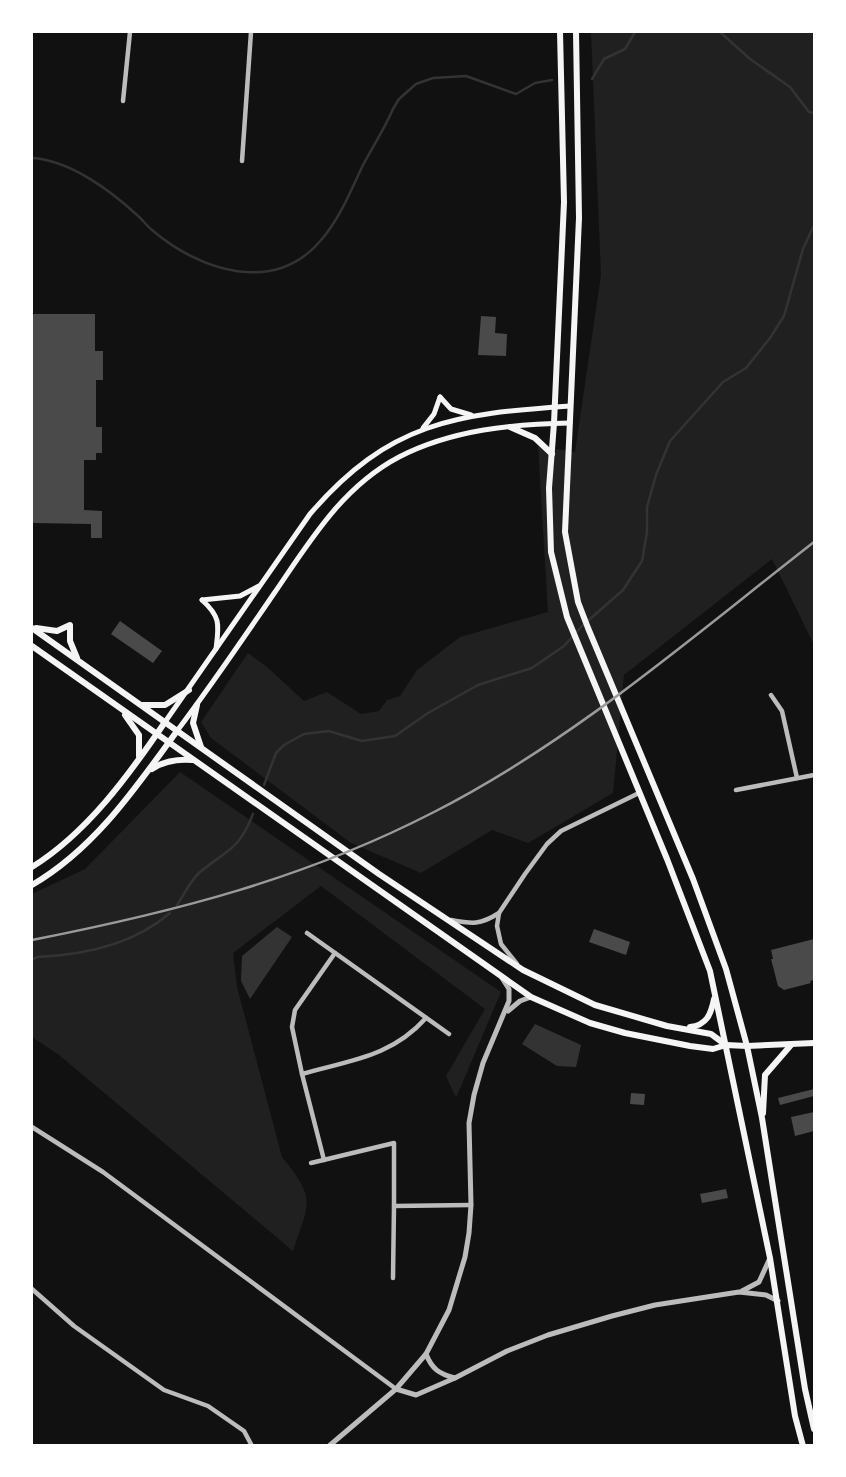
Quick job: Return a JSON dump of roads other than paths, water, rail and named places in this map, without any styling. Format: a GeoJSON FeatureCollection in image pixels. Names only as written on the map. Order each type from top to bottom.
{"type":"FeatureCollection","features":[{"type":"Feature","properties":{"kind":"main road"},"geometry":{"type":"LineString","coordinates":[[560,32],[564,202],[549,488],[550,535],[559,587],[577,643],[710,971],[770,1258],[795,1416],[803,1446]]}},
{"type":"Feature","properties":{"kind":"main road"},"geometry":{"type":"LineString","coordinates":[[576,32],[579,218],[565,532],[573,577],[588,628],[713,934],[747,1046],[762,1118],[805,1389],[814,1429]]}},
{"type":"Feature","properties":{"kind":"main road"},"geometry":{"type":"LineString","coordinates":[[421,430],[435,414],[440,397],[450,409],[474,415]]}},
{"type":"Feature","properties":{"kind":"main road"},"geometry":{"type":"LineString","coordinates":[[32,867],[77,831],[139,758],[310,514],[329,491],[360,464],[393,442],[448,421],[474,415],[570,406]]}},
{"type":"Feature","properties":{"kind":"main road"},"geometry":{"type":"LineString","coordinates":[[32,885],[83,848],[147,773],[323,522],[357,486],[397,458],[423,446],[478,430],[570,423]]}},
{"type":"Feature","properties":{"kind":"main road"},"geometry":{"type":"LineString","coordinates":[[510,427],[535,438],[552,454]]}},
{"type":"Feature","properties":{"kind":"main road"},"geometry":{"type":"LineString","coordinates":[[215,652],[219,626],[215,612],[202,600],[240,596],[262,584]]}},
{"type":"Feature","properties":{"kind":"main road"},"geometry":{"type":"LineString","coordinates":[[32,627],[57,631],[70,625],[74,654],[80,663]]}},
{"type":"Feature","properties":{"kind":"main road"},"geometry":{"type":"LineString","coordinates":[[32,627],[379,874],[523,970],[595,1005],[678,1028],[711,1034],[726,1045]]}},
{"type":"Feature","properties":{"kind":"main road"},"geometry":{"type":"LineString","coordinates":[[32,646],[531,997],[590,1023],[690,1046],[713,1049],[726,1045],[791,1045],[814,1042]]}},
{"type":"Feature","properties":{"kind":"main road"},"geometry":{"type":"LineString","coordinates":[[141,705],[165,705],[189,690]]}},
{"type":"Feature","properties":{"kind":"main road"},"geometry":{"type":"LineString","coordinates":[[197,705],[193,723],[202,748]]}},
{"type":"Feature","properties":{"kind":"main road"},"geometry":{"type":"LineString","coordinates":[[122,710],[139,735],[139,758]]}},
{"type":"Feature","properties":{"kind":"main road"},"geometry":{"type":"LineString","coordinates":[[147,773],[168,762],[193,760]]}},
{"type":"Feature","properties":{"kind":"main road"},"geometry":{"type":"LineString","coordinates":[[678,1028],[702,1025],[712,1010],[715,995]]}},
{"type":"Feature","properties":{"kind":"main road"},"geometry":{"type":"LineString","coordinates":[[762,1118],[765,1075],[791,1045]]}},
{"type":"Feature","properties":{"kind":"street"},"geometry":{"type":"LineString","coordinates":[[123,101],[130,32]]}},
{"type":"Feature","properties":{"kind":"street"},"geometry":{"type":"LineString","coordinates":[[242,161],[251,32]]}},
{"type":"Feature","properties":{"kind":"street"},"geometry":{"type":"LineString","coordinates":[[771,695],[782,711],[797,778]]}},
{"type":"Feature","properties":{"kind":"street"},"geometry":{"type":"LineString","coordinates":[[736,790],[814,775]]}},
{"type":"Feature","properties":{"kind":"street"},"geometry":{"type":"LineString","coordinates":[[443,918],[483,923],[499,913],[547,844],[561,831],[582,818],[639,793]]}},
{"type":"Feature","properties":{"kind":"street"},"geometry":{"type":"LineString","coordinates":[[499,913],[498,933],[501,944],[523,970]]}},
{"type":"Feature","properties":{"kind":"street"},"geometry":{"type":"LineString","coordinates":[[307,933],[449,1034]]}},
{"type":"Feature","properties":{"kind":"street"},"geometry":{"type":"LineString","coordinates":[[324,1160],[292,1027],[295,1010],[335,953]]}},
{"type":"Feature","properties":{"kind":"street"},"geometry":{"type":"LineString","coordinates":[[329,1446],[396,1388],[426,1354],[449,1310],[469,1233],[469,1123],[483,1063],[506,1013],[509,989],[502,978]]}},
{"type":"Feature","properties":{"kind":"street"},"geometry":{"type":"LineString","coordinates":[[506,1013],[520,1001],[531,997]]}},
{"type":"Feature","properties":{"kind":"street"},"geometry":{"type":"LineString","coordinates":[[302,1074],[372,1055],[410,1036],[426,1018]]}},
{"type":"Feature","properties":{"kind":"street"},"geometry":{"type":"LineString","coordinates":[[32,1127],[103,1172],[396,1388],[416,1395],[507,1351],[548,1335],[612,1316],[739,1292],[761,1294],[778,1301]]}},
{"type":"Feature","properties":{"kind":"street"},"geometry":{"type":"LineString","coordinates":[[311,1163],[394,1143],[393,1278]]}},
{"type":"Feature","properties":{"kind":"street"},"geometry":{"type":"LineString","coordinates":[[394,1206],[471,1205]]}},
{"type":"Feature","properties":{"kind":"street"},"geometry":{"type":"LineString","coordinates":[[739,1292],[759,1282],[770,1258]]}},
{"type":"Feature","properties":{"kind":"street"},"geometry":{"type":"LineString","coordinates":[[32,1289],[75,1326],[164,1390],[208,1406],[244,1431],[252,1446]]}},
{"type":"Feature","properties":{"kind":"street"},"geometry":{"type":"LineString","coordinates":[[426,1354],[431,1366],[441,1374],[455,1378]]}},
{"type":"Feature","properties":{"kind":"waterway"},"geometry":{"type":"LineString","coordinates":[[592,79],[604,59],[625,49],[635,32]]}},
{"type":"Feature","properties":{"kind":"waterway"},"geometry":{"type":"LineString","coordinates":[[720,32],[750,59],[790,87],[809,112],[814,113]]}},
{"type":"Feature","properties":{"kind":"waterway"},"geometry":{"type":"LineString","coordinates":[[32,158],[60,164],[88,178],[126,205],[152,230],[192,257],[214,266],[260,272],[282,267],[303,257],[322,239],[340,213],[399,99],[416,84],[433,78],[466,76],[516,94],[535,83],[552,80]]}},
{"type":"Feature","properties":{"kind":"waterway"},"geometry":{"type":"LineString","coordinates":[[264,785],[276,753],[284,745],[304,734],[329,731],[362,741],[395,736],[428,713],[478,685],[532,668],[564,646],[582,626],[623,590],[642,561],[647,532],[647,507],[670,441],[723,382],[746,368],[770,338],[784,316],[803,249],[814,225]]}},
{"type":"Feature","properties":{"kind":"waterway"},"geometry":{"type":"LineString","coordinates":[[177,905],[196,876],[237,843],[253,814]]}},
{"type":"Feature","properties":{"kind":"waterway"},"geometry":{"type":"LineString","coordinates":[[32,960],[108,946],[140,933],[170,913]]}},
{"type":"Feature","properties":{"kind":"railway"},"geometry":{"type":"LineString","coordinates":[[32,940],[136,918],[238,891],[336,856],[434,812],[485,784],[583,720],[814,542]]}}]}
